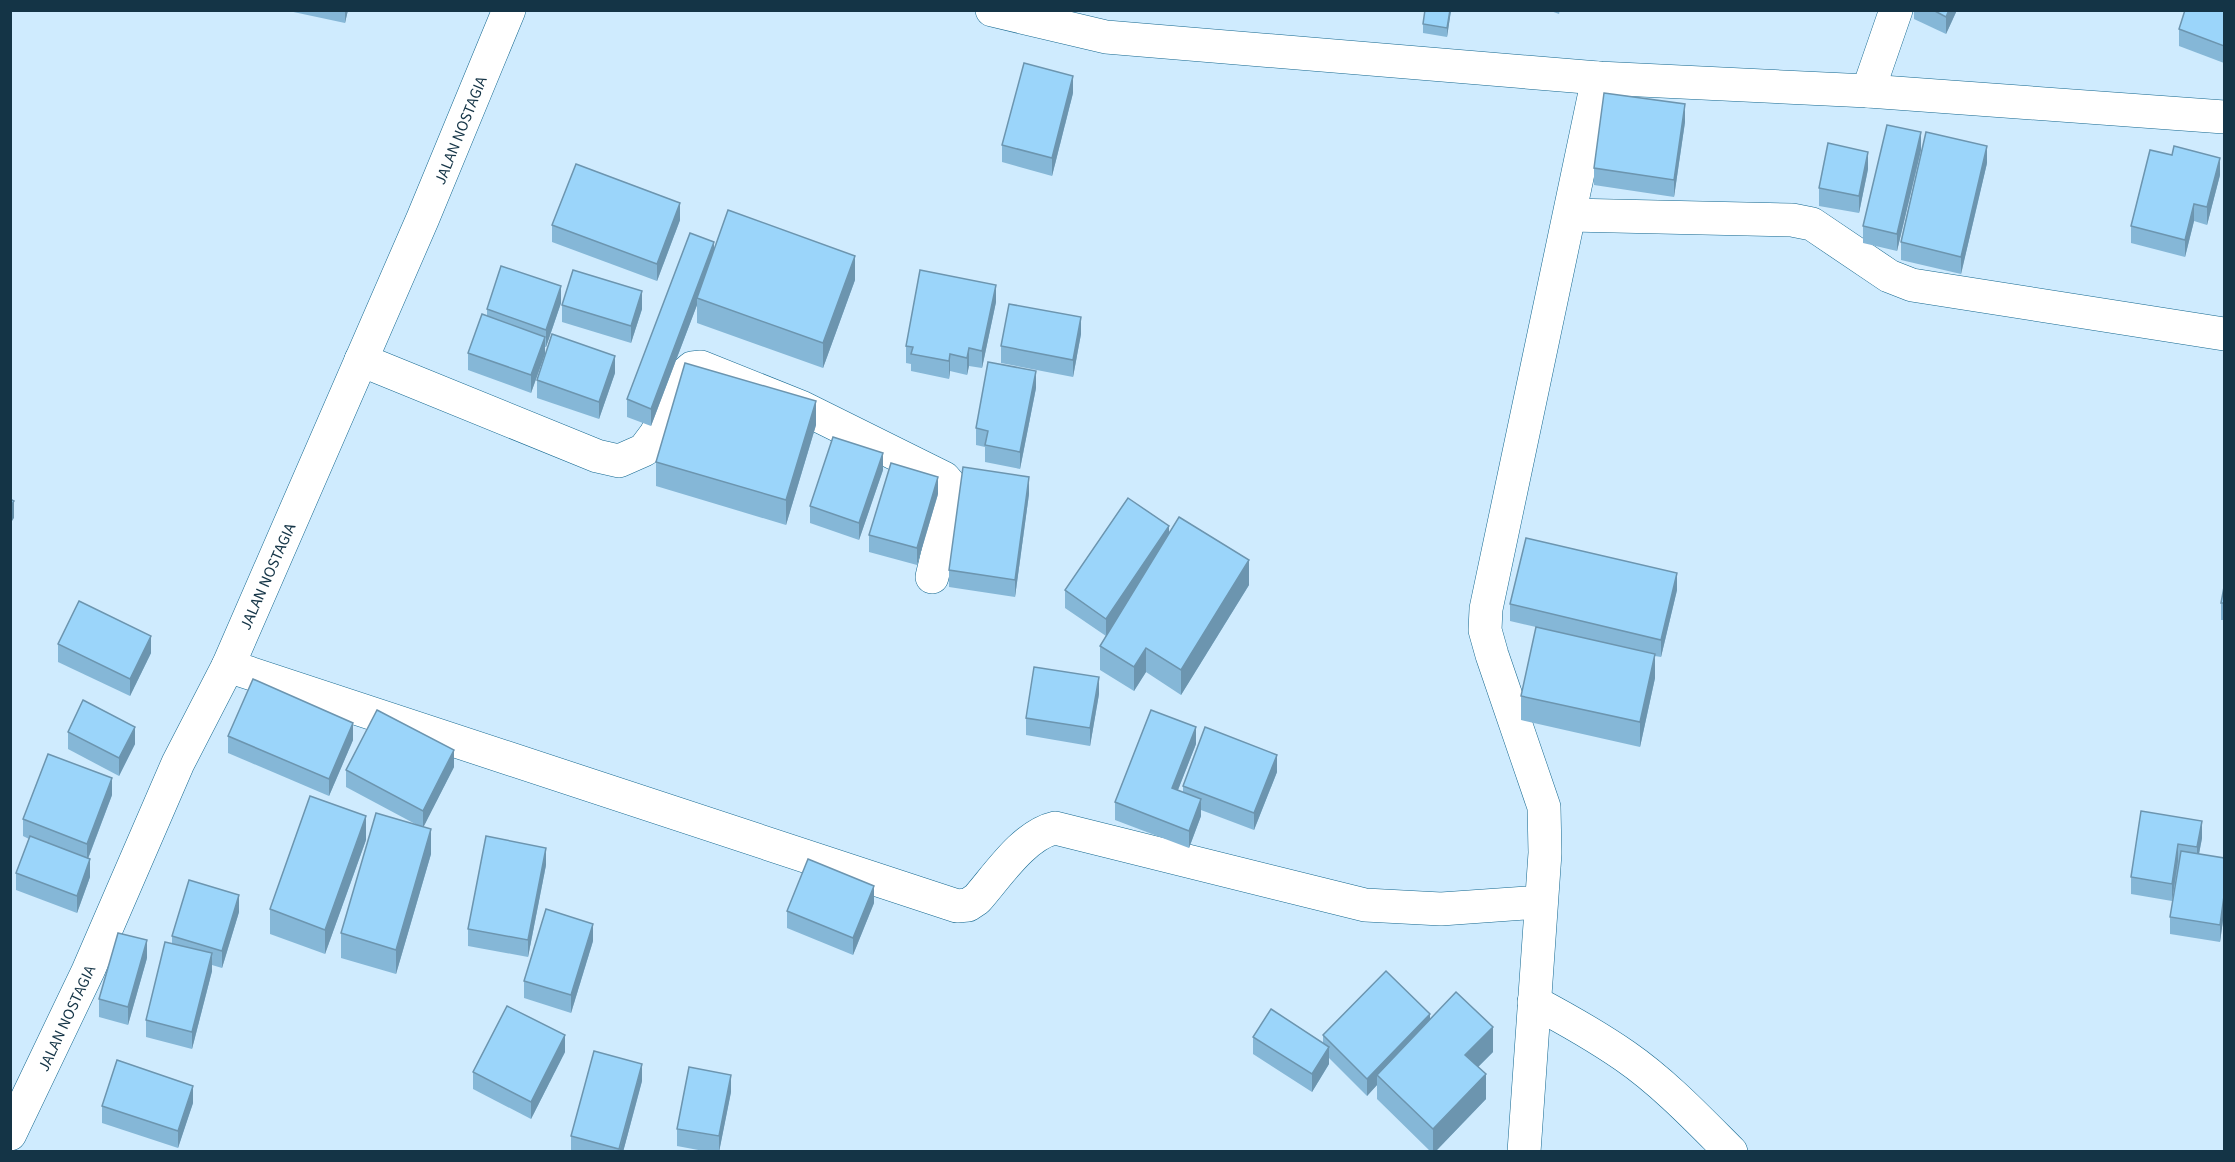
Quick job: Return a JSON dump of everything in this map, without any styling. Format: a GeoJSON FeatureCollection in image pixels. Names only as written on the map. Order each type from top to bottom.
{"type":"FeatureCollection","features":[{"type":"Feature","properties":{"kind":"street","name":"JALAN NOSTAGIA"},"geometry":{"type":"LineString","coordinates":[[10,1134],[88,971],[178,763],[228,666],[423,218],[509,10]]}},
{"type":"Feature","properties":{"kind":"street"},"geometry":{"type":"LineString","coordinates":[[992,10],[1598,78],[1868,91],[2224,117]]}},
{"type":"Feature","properties":{"kind":"street"},"geometry":{"type":"LineString","coordinates":[[1868,91],[1896,10]]}},
{"type":"Feature","properties":{"kind":"street"},"geometry":{"type":"LineString","coordinates":[[1524,1152],[1545,853],[1544,807],[1492,655],[1485,630],[1486,609],[1598,78]]}},
{"type":"Feature","properties":{"kind":"street"},"geometry":{"type":"LineString","coordinates":[[1570,215],[1792,220],[1812,224],[1889,276],[1912,285],[2224,334]]}},
{"type":"Feature","properties":{"kind":"street"},"geometry":{"type":"LineString","coordinates":[[361,360],[597,456],[619,461],[645,450],[656,434],[683,376],[692,368],[701,367],[801,407],[944,477],[951,485],[951,496],[932,577]]}},
{"type":"Feature","properties":{"kind":"street"},"geometry":{"type":"LineString","coordinates":[[228,666],[957,906],[977,899],[1031,838],[1043,831],[1055,828],[1365,905],[1441,909],[1541,902]]}},
{"type":"Feature","properties":{"kind":"street"},"geometry":{"type":"LineString","coordinates":[[1534,1002],[1582,1027],[1627,1058],[1681,1102],[1731,1152]]}},
{"type":"Feature","properties":{"kind":"building"},"geometry":{"type":"Polygon","coordinates":[[[1425,10],[1450,10],[1447,28],[1423,24],[1425,10]]]}},
{"type":"Feature","properties":{"kind":"building"},"geometry":{"type":"Polygon","coordinates":[[[1933,10],[1949,10],[1946,17],[1933,10]]]}},
{"type":"Feature","properties":{"kind":"building"},"geometry":{"type":"Polygon","coordinates":[[[2185,10],[2224,10],[2224,46],[2179,29],[2185,10]]]}},
{"type":"Feature","properties":{"kind":"building"},"geometry":{"type":"Polygon","coordinates":[[[1024,63],[1073,76],[1052,158],[1002,145],[1024,63]]]}},
{"type":"Feature","properties":{"kind":"building"},"geometry":{"type":"Polygon","coordinates":[[[1604,93],[1685,104],[1674,180],[1594,168],[1604,93]]]}},
{"type":"Feature","properties":{"kind":"building"},"geometry":{"type":"Polygon","coordinates":[[[1887,125],[1921,132],[1897,234],[1863,226],[1887,125]]]}},
{"type":"Feature","properties":{"kind":"building"},"geometry":{"type":"Polygon","coordinates":[[[1926,132],[1987,146],[1961,257],[1901,242],[1926,132]]]}},
{"type":"Feature","properties":{"kind":"building"},"geometry":{"type":"Polygon","coordinates":[[[1828,143],[1868,152],[1859,196],[1819,188],[1828,143]]]}},
{"type":"Feature","properties":{"kind":"building"},"geometry":{"type":"Polygon","coordinates":[[[2174,146],[2220,158],[2207,207],[2194,204],[2185,240],[2131,226],[2150,150],[2172,155],[2174,146]]]}},
{"type":"Feature","properties":{"kind":"building"},"geometry":{"type":"Polygon","coordinates":[[[576,164],[680,203],[657,264],[552,225],[576,164]]]}},
{"type":"Feature","properties":{"kind":"building"},"geometry":{"type":"Polygon","coordinates":[[[728,210],[855,256],[823,343],[697,298],[728,210]]]}},
{"type":"Feature","properties":{"kind":"building"},"geometry":{"type":"Polygon","coordinates":[[[690,233],[714,242],[651,409],[627,399],[690,233]]]}},
{"type":"Feature","properties":{"kind":"building"},"geometry":{"type":"Polygon","coordinates":[[[501,266],[561,286],[546,330],[487,309],[501,266]]]}},
{"type":"Feature","properties":{"kind":"building"},"geometry":{"type":"Polygon","coordinates":[[[573,270],[642,291],[631,326],[562,305],[573,270]]]}},
{"type":"Feature","properties":{"kind":"building"},"geometry":{"type":"Polygon","coordinates":[[[920,270],[996,285],[982,351],[969,348],[967,358],[950,354],[949,361],[911,354],[913,347],[906,346],[920,270]]]}},
{"type":"Feature","properties":{"kind":"building"},"geometry":{"type":"Polygon","coordinates":[[[1009,304],[1081,317],[1073,360],[1001,346],[1009,304]]]}},
{"type":"Feature","properties":{"kind":"building"},"geometry":{"type":"Polygon","coordinates":[[[482,314],[545,337],[531,375],[468,353],[482,314]]]}},
{"type":"Feature","properties":{"kind":"building"},"geometry":{"type":"Polygon","coordinates":[[[552,334],[615,356],[599,402],[537,380],[552,334]]]}},
{"type":"Feature","properties":{"kind":"building"},"geometry":{"type":"Polygon","coordinates":[[[988,362],[1036,371],[1020,452],[985,445],[988,431],[976,428],[988,362]]]}},
{"type":"Feature","properties":{"kind":"building"},"geometry":{"type":"Polygon","coordinates":[[[685,363],[816,401],[786,500],[656,462],[685,363]]]}},
{"type":"Feature","properties":{"kind":"building"},"geometry":{"type":"Polygon","coordinates":[[[833,437],[883,453],[859,523],[810,506],[833,437]]]}},
{"type":"Feature","properties":{"kind":"building"},"geometry":{"type":"Polygon","coordinates":[[[891,463],[938,477],[917,548],[869,535],[891,463]]]}},
{"type":"Feature","properties":{"kind":"building"},"geometry":{"type":"Polygon","coordinates":[[[963,467],[1029,477],[1015,580],[949,570],[963,467]]]}},
{"type":"Feature","properties":{"kind":"building"},"geometry":{"type":"Polygon","coordinates":[[[1128,498],[1169,526],[1106,619],[1065,590],[1128,498]]]}},
{"type":"Feature","properties":{"kind":"building"},"geometry":{"type":"Polygon","coordinates":[[[1179,517],[1249,560],[1181,670],[1146,648],[1134,667],[1100,646],[1179,517]]]}},
{"type":"Feature","properties":{"kind":"building"},"geometry":{"type":"Polygon","coordinates":[[[1526,538],[1677,573],[1661,640],[1510,604],[1526,538]]]}},
{"type":"Feature","properties":{"kind":"building"},"geometry":{"type":"Polygon","coordinates":[[[2224,587],[2224,603],[2221,603],[2224,587]]]}},
{"type":"Feature","properties":{"kind":"building"},"geometry":{"type":"Polygon","coordinates":[[[79,601],[151,636],[130,679],[58,644],[79,601]]]}},
{"type":"Feature","properties":{"kind":"building"},"geometry":{"type":"Polygon","coordinates":[[[1536,627],[1655,654],[1640,722],[1521,696],[1536,627]]]}},
{"type":"Feature","properties":{"kind":"building"},"geometry":{"type":"Polygon","coordinates":[[[1034,667],[1099,677],[1090,728],[1026,718],[1034,667]]]}},
{"type":"Feature","properties":{"kind":"building"},"geometry":{"type":"Polygon","coordinates":[[[253,679],[353,723],[329,779],[228,736],[253,679]]]}},
{"type":"Feature","properties":{"kind":"building"},"geometry":{"type":"Polygon","coordinates":[[[83,700],[135,727],[119,758],[68,732],[83,700]]]}},
{"type":"Feature","properties":{"kind":"building"},"geometry":{"type":"Polygon","coordinates":[[[377,710],[454,750],[423,811],[346,770],[377,710]]]}},
{"type":"Feature","properties":{"kind":"building"},"geometry":{"type":"Polygon","coordinates":[[[1151,710],[1196,727],[1172,788],[1201,799],[1189,831],[1115,802],[1151,710]]]}},
{"type":"Feature","properties":{"kind":"building"},"geometry":{"type":"Polygon","coordinates":[[[1205,727],[1277,755],[1254,813],[1183,786],[1205,727]]]}},
{"type":"Feature","properties":{"kind":"building"},"geometry":{"type":"Polygon","coordinates":[[[48,754],[112,778],[87,844],[23,819],[48,754]]]}},
{"type":"Feature","properties":{"kind":"building"},"geometry":{"type":"Polygon","coordinates":[[[310,796],[366,816],[325,930],[270,909],[310,796]]]}},
{"type":"Feature","properties":{"kind":"building"},"geometry":{"type":"Polygon","coordinates":[[[2141,811],[2202,821],[2197,847],[2178,844],[2172,884],[2131,877],[2141,811]]]}},
{"type":"Feature","properties":{"kind":"building"},"geometry":{"type":"Polygon","coordinates":[[[376,813],[431,829],[396,950],[341,933],[376,813]]]}},
{"type":"Feature","properties":{"kind":"building"},"geometry":{"type":"Polygon","coordinates":[[[30,836],[90,859],[77,896],[16,873],[30,836]]]}},
{"type":"Feature","properties":{"kind":"building"},"geometry":{"type":"Polygon","coordinates":[[[486,836],[546,848],[528,940],[468,929],[486,836]]]}},
{"type":"Feature","properties":{"kind":"building"},"geometry":{"type":"Polygon","coordinates":[[[2181,851],[2224,858],[2224,896],[2220,925],[2170,917],[2181,851]]]}},
{"type":"Feature","properties":{"kind":"building"},"geometry":{"type":"Polygon","coordinates":[[[808,859],[874,886],[853,938],[787,911],[808,859]]]}},
{"type":"Feature","properties":{"kind":"building"},"geometry":{"type":"Polygon","coordinates":[[[189,880],[239,895],[222,951],[172,936],[189,880]]]}},
{"type":"Feature","properties":{"kind":"building"},"geometry":{"type":"Polygon","coordinates":[[[546,909],[593,924],[571,995],[524,981],[546,909]]]}},
{"type":"Feature","properties":{"kind":"building"},"geometry":{"type":"Polygon","coordinates":[[[118,933],[147,940],[128,1007],[99,999],[118,933]]]}},
{"type":"Feature","properties":{"kind":"building"},"geometry":{"type":"Polygon","coordinates":[[[165,942],[212,953],[192,1032],[146,1020],[165,942]]]}},
{"type":"Feature","properties":{"kind":"building"},"geometry":{"type":"Polygon","coordinates":[[[1386,971],[1430,1014],[1367,1079],[1323,1035],[1386,971]]]}},
{"type":"Feature","properties":{"kind":"building"},"geometry":{"type":"Polygon","coordinates":[[[1456,992],[1493,1027],[1465,1055],[1486,1074],[1433,1129],[1377,1075],[1456,992]]]}},
{"type":"Feature","properties":{"kind":"building"},"geometry":{"type":"Polygon","coordinates":[[[507,1006],[565,1035],[531,1102],[473,1072],[507,1006]]]}},
{"type":"Feature","properties":{"kind":"building"},"geometry":{"type":"Polygon","coordinates":[[[1271,1009],[1329,1047],[1312,1074],[1253,1037],[1271,1009]]]}},
{"type":"Feature","properties":{"kind":"building"},"geometry":{"type":"Polygon","coordinates":[[[594,1051],[642,1064],[619,1149],[571,1136],[594,1051]]]}},
{"type":"Feature","properties":{"kind":"building"},"geometry":{"type":"Polygon","coordinates":[[[117,1060],[193,1086],[178,1131],[102,1106],[117,1060]]]}},
{"type":"Feature","properties":{"kind":"building"},"geometry":{"type":"Polygon","coordinates":[[[689,1067],[731,1075],[719,1136],[677,1129],[689,1067]]]}}]}
